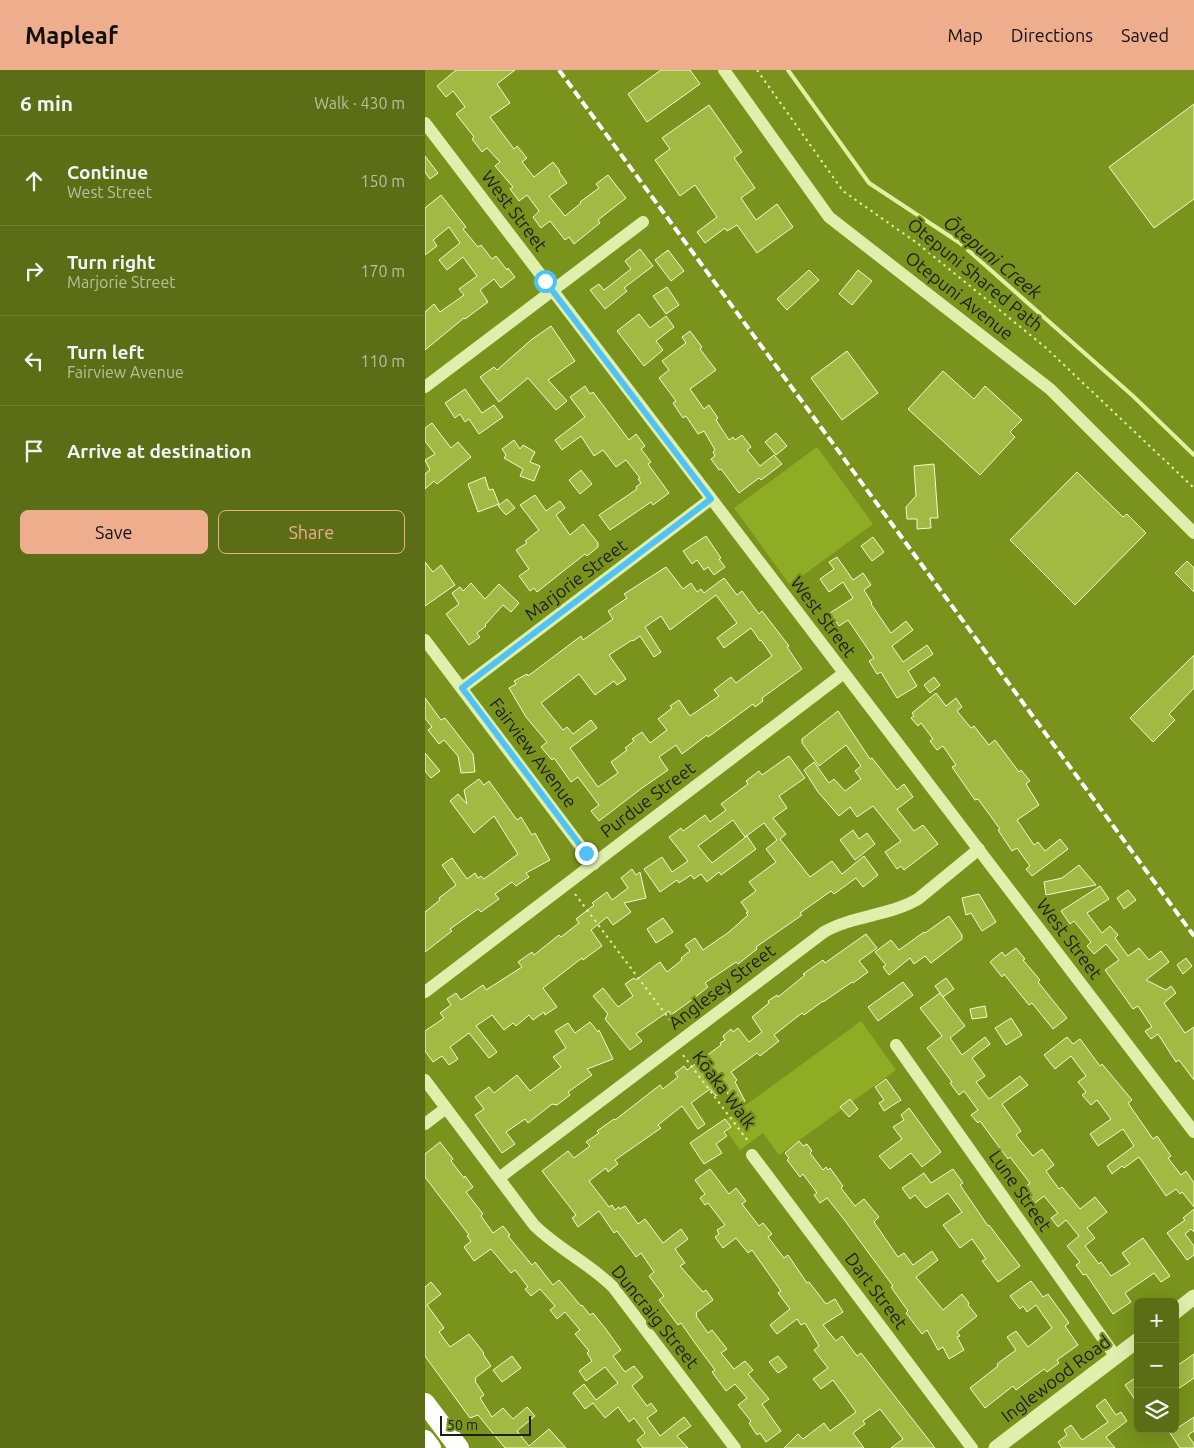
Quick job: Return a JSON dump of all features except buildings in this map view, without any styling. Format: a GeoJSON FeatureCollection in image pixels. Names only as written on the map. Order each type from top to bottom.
{"type":"FeatureCollection","features":[{"type":"Feature","properties":{"kind":"highway"},"geometry":{"type":"LineString","coordinates":[[425,1403],[459,1448]]}},
{"type":"Feature","properties":{"kind":"highway"},"geometry":{"type":"LineString","coordinates":[[425,1440],[431,1448]]}},
{"type":"Feature","properties":{"kind":"street","name":"Otepuni Avenue"},"geometry":{"type":"LineString","coordinates":[[724,70],[829,217],[1050,389],[1194,533]]}},
{"type":"Feature","properties":{"kind":"street","name":"West Street"},"geometry":{"type":"LineString","coordinates":[[425,123],[1194,1132]]}},
{"type":"Feature","properties":{"kind":"street"},"geometry":{"type":"LineString","coordinates":[[425,387],[643,222]]}},
{"type":"Feature","properties":{"kind":"street","name":"Marjorie Street"},"geometry":{"type":"LineString","coordinates":[[462,688],[711,499]]}},
{"type":"Feature","properties":{"kind":"street","name":"Fairview Avenue"},"geometry":{"type":"LineString","coordinates":[[425,640],[594,864]]}},
{"type":"Feature","properties":{"kind":"street","name":"Purdue Street"},"geometry":{"type":"LineString","coordinates":[[425,992],[844,673]]}},
{"type":"Feature","properties":{"kind":"street","name":"Anglesey Street"},"geometry":{"type":"LineString","coordinates":[[499,1178],[824,932],[853,919],[907,906],[979,849]]}},
{"type":"Feature","properties":{"kind":"street","name":"Lune Street"},"geometry":{"type":"LineString","coordinates":[[896,1045],[1116,1357]]}},
{"type":"Feature","properties":{"kind":"street","name":"Duncraig Street"},"geometry":{"type":"LineString","coordinates":[[425,1080],[534,1225],[543,1234],[613,1287],[735,1448]]}},
{"type":"Feature","properties":{"kind":"street"},"geometry":{"type":"LineString","coordinates":[[425,1124],[446,1108]]}},
{"type":"Feature","properties":{"kind":"street","name":"Dart Street"},"geometry":{"type":"LineString","coordinates":[[752,1155],[972,1448]]}},
{"type":"Feature","properties":{"kind":"street"},"geometry":{"type":"LineString","coordinates":[[1179,1309],[1194,1298]]}},
{"type":"Feature","properties":{"kind":"street","name":"Inglewood Road"},"geometry":{"type":"LineString","coordinates":[[996,1448],[1134,1343]]}},
{"type":"Feature","properties":{"kind":"path","name":"Ōtepuni Shared Path"},"geometry":{"type":"LineString","coordinates":[[757,70],[843,190],[917,243],[1045,347],[1194,488]]}},
{"type":"Feature","properties":{"kind":"path"},"geometry":{"type":"LineString","coordinates":[[573,892],[678,1030]]}},
{"type":"Feature","properties":{"kind":"path","name":"Kōaka Walk"},"geometry":{"type":"LineString","coordinates":[[681,1053],[748,1141]]}},
{"type":"Feature","properties":{"kind":"green space"},"geometry":{"type":"Polygon","coordinates":[[[817,447],[873,524],[790,585],[734,508],[817,447]]]}},
{"type":"Feature","properties":{"kind":"green space"},"geometry":{"type":"Polygon","coordinates":[[[861,1021],[896,1070],[779,1155],[763,1133],[740,1150],[721,1123],[861,1021]]]}},
{"type":"Feature","properties":{"kind":"waterway","name":"Ōtepuni Creek"},"geometry":{"type":"LineString","coordinates":[[788,70],[869,183],[960,243],[1133,396],[1194,455]]}},
{"type":"Feature","properties":{"kind":"railway"},"geometry":{"type":"LineString","coordinates":[[559,70],[1194,936]]}},
{"type":"Feature","properties":{"kind":"route"},"geometry":{"type":"LineString","coordinates":[[545,281],[711,499],[462,688],[586,853]]}}]}
